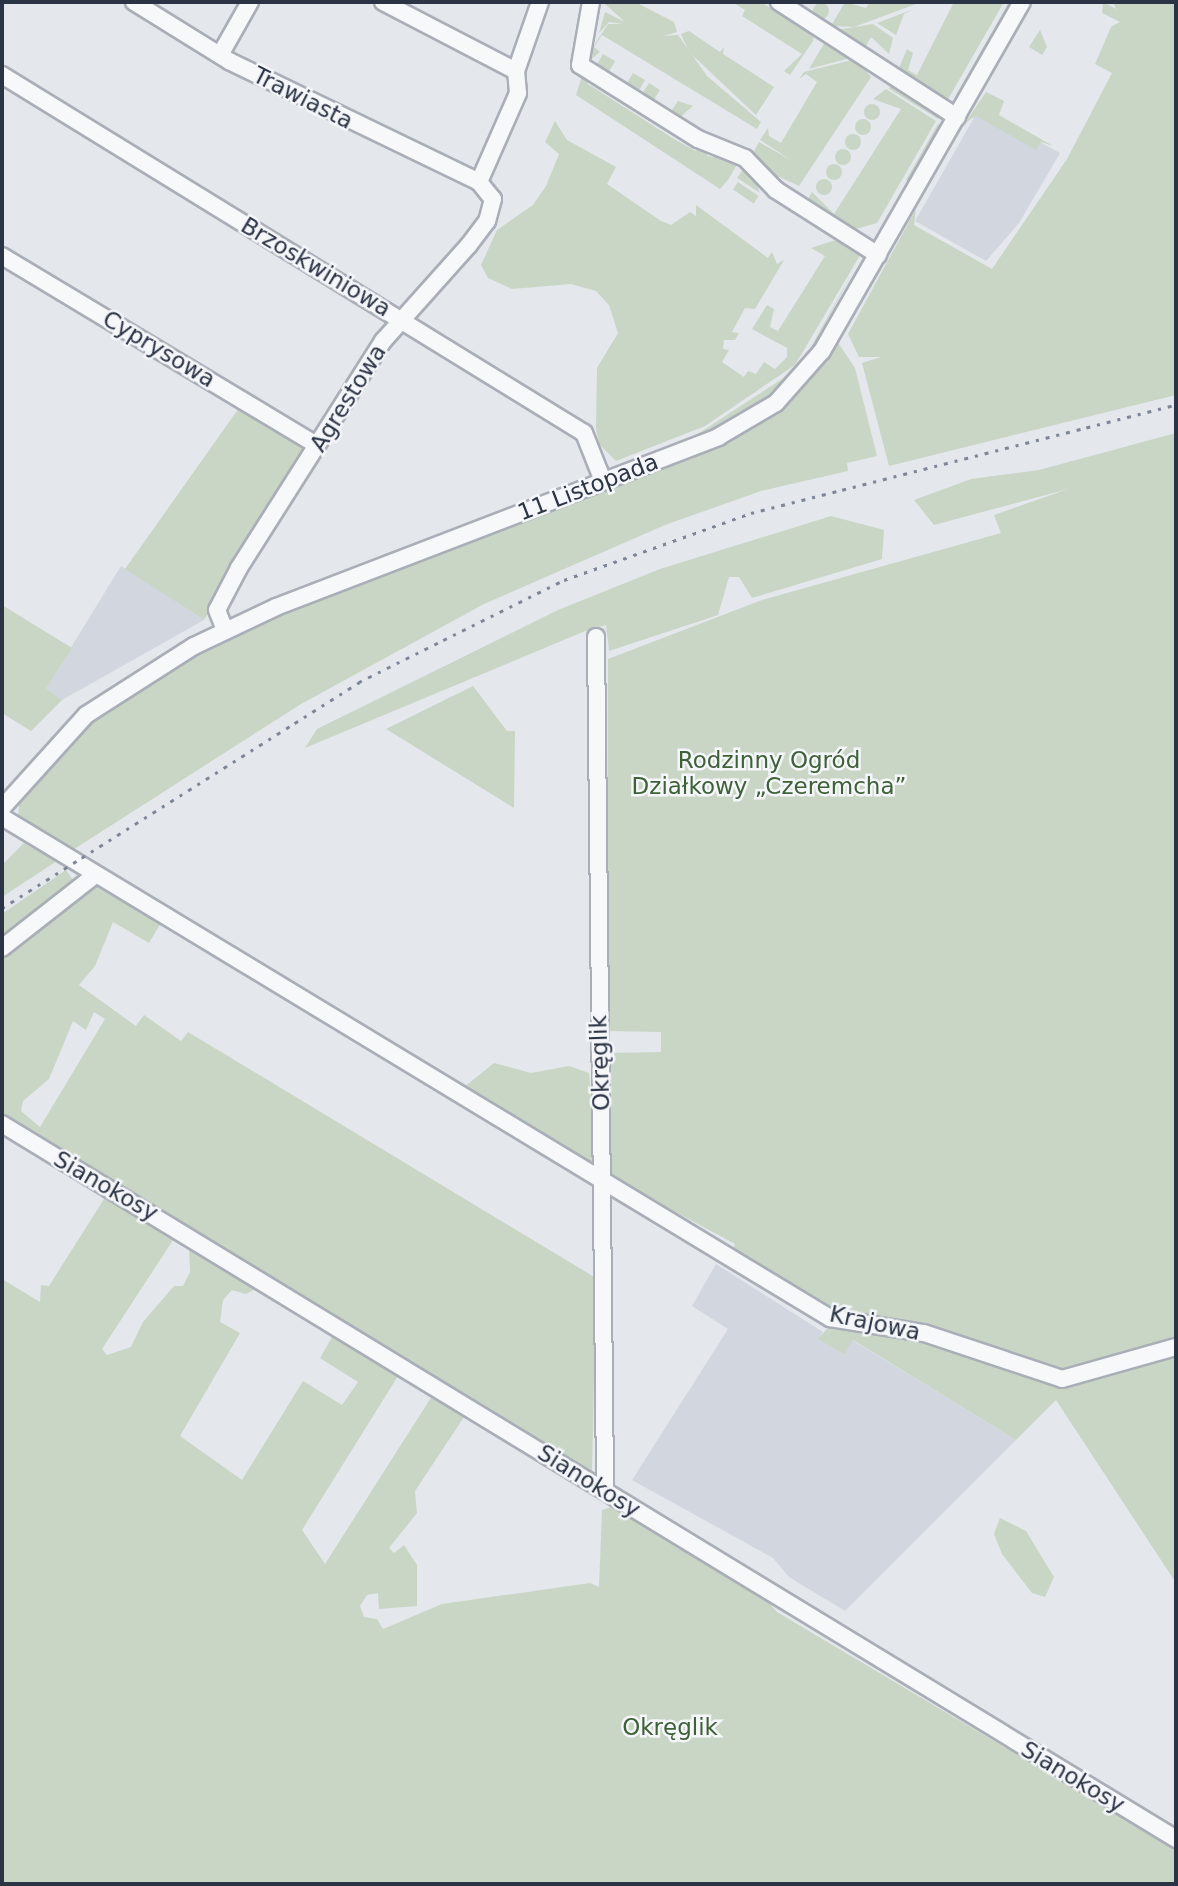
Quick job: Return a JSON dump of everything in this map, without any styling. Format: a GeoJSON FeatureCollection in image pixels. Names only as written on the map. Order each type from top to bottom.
{"type":"FeatureCollection","features":[{"type":"Feature","properties":{"kind":"street","name":"Trawiasta"},"geometry":{"type":"LineString","coordinates":[[134,2],[220,55],[479,182]]}},
{"type":"Feature","properties":{"kind":"street"},"geometry":{"type":"LineString","coordinates":[[220,55],[250,2]]}},
{"type":"Feature","properties":{"kind":"street"},"geometry":{"type":"LineString","coordinates":[[383,2],[516,71]]}},
{"type":"Feature","properties":{"kind":"street"},"geometry":{"type":"LineString","coordinates":[[479,182],[519,93],[516,71],[540,2]]}},
{"type":"Feature","properties":{"kind":"street"},"geometry":{"type":"LineString","coordinates":[[592,2],[580,65],[698,139],[745,158],[776,190],[878,255]]}},
{"type":"Feature","properties":{"kind":"street"},"geometry":{"type":"LineString","coordinates":[[779,2],[957,117]]}},
{"type":"Feature","properties":{"kind":"street","name":"11 Listopada"},"geometry":{"type":"LineString","coordinates":[[2,808],[95,708],[225,630],[725,434],[776,403],[814,362],[1022,2]]}},
{"type":"Feature","properties":{"kind":"street","name":"Brzoskwiniowa"},"geometry":{"type":"LineString","coordinates":[[2,75],[584,433],[603,481]]}},
{"type":"Feature","properties":{"kind":"street","name":"Agrestowa"},"geometry":{"type":"LineString","coordinates":[[225,630],[217,610],[223,595],[316,445],[402,320],[487,221],[493,199],[479,182]]}},
{"type":"Feature","properties":{"kind":"street","name":"Cyprysowa"},"geometry":{"type":"LineString","coordinates":[[2,256],[316,445]]}},
{"type":"Feature","properties":{"kind":"street","name":"Okręglik"},"geometry":{"type":"LineString","coordinates":[[596,637],[599,1180],[605,1489]]}},
{"type":"Feature","properties":{"kind":"street","name":"Krajowa"},"geometry":{"type":"LineString","coordinates":[[2,817],[830,1318],[924,1333],[1062,1379],[1176,1347]]}},
{"type":"Feature","properties":{"kind":"street"},"geometry":{"type":"LineString","coordinates":[[2,948],[95,875]]}},
{"type":"Feature","properties":{"kind":"street","name":"Sianokosy"},"geometry":{"type":"LineString","coordinates":[[2,1124],[1176,1839]]}},
{"type":"Feature","properties":{"kind":"shaded area"},"geometry":{"type":"Polygon","coordinates":[[[979,109],[1060,153],[1019,223],[986,261],[915,221],[979,109]]]}},
{"type":"Feature","properties":{"kind":"shaded area"},"geometry":{"type":"Polygon","coordinates":[[[121,566],[204,620],[62,700],[46,688],[121,566]]]}},
{"type":"Feature","properties":{"kind":"shaded area"},"geometry":{"type":"Polygon","coordinates":[[[716,1264],[823,1332],[819,1339],[852,1340],[1016,1440],[845,1611],[789,1577],[773,1558],[632,1480],[728,1329],[692,1306],[716,1264]]]}},
{"type":"Feature","properties":{"kind":"green space"},"geometry":{"type":"Polygon","coordinates":[[[635,2],[674,22],[677,32],[663,36],[678,35],[707,76],[761,122],[757,129],[602,35],[594,47],[600,52],[589,61],[593,47],[608,24],[623,24],[609,22],[599,33],[605,12],[625,22],[605,4],[635,2]]]}},
{"type":"Feature","properties":{"kind":"green space"},"geometry":{"type":"Polygon","coordinates":[[[732,2],[761,2],[808,33],[815,29],[813,41],[790,75],[784,71],[802,54],[742,16],[745,10],[732,2]]]}},
{"type":"Feature","properties":{"kind":"green space"},"geometry":{"type":"Polygon","coordinates":[[[845,2],[866,8],[870,2],[916,4],[854,27],[831,26],[845,2]]]}},
{"type":"Feature","properties":{"kind":"green space"},"geometry":{"type":"Polygon","coordinates":[[[954,2],[1004,2],[947,101],[899,68],[907,49],[913,53],[908,70],[917,75],[954,2]]]}},
{"type":"Feature","properties":{"kind":"green space"},"geometry":{"type":"Polygon","coordinates":[[[1009,2],[1014,2],[957,101],[955,97],[1009,2]]]}},
{"type":"Feature","properties":{"kind":"green space"},"geometry":{"type":"Polygon","coordinates":[[[1103,2],[1116,9],[1113,2],[1176,2],[1176,395],[889,466],[862,363],[881,357],[859,357],[848,334],[916,209],[914,225],[992,269],[1067,159],[1112,73],[1095,64],[1111,27],[1120,22],[1102,13],[1103,2]]]}},
{"type":"Feature","properties":{"kind":"green space"},"geometry":{"type":"Polygon","coordinates":[[[821,3],[829,11],[821,19],[813,11],[821,3]]]}},
{"type":"Feature","properties":{"kind":"green space"},"geometry":{"type":"Polygon","coordinates":[[[914,9],[904,14],[896,35],[877,23],[914,9]]]}},
{"type":"Feature","properties":{"kind":"green space"},"geometry":{"type":"Polygon","coordinates":[[[873,24],[893,38],[889,54],[871,37],[866,46],[836,30],[873,24]]]}},
{"type":"Feature","properties":{"kind":"green space"},"geometry":{"type":"Polygon","coordinates":[[[1040,30],[1047,47],[1042,55],[1029,47],[1040,30]]]}},
{"type":"Feature","properties":{"kind":"green space"},"geometry":{"type":"Polygon","coordinates":[[[689,31],[720,52],[724,47],[723,54],[774,87],[756,115],[689,52],[681,34],[689,31]]]}},
{"type":"Feature","properties":{"kind":"green space"},"geometry":{"type":"Polygon","coordinates":[[[827,42],[854,57],[809,69],[827,42]]]}},
{"type":"Feature","properties":{"kind":"green space"},"geometry":{"type":"Polygon","coordinates":[[[603,54],[615,61],[608,73],[596,66],[603,54]]]}},
{"type":"Feature","properties":{"kind":"green space"},"geometry":{"type":"Polygon","coordinates":[[[856,59],[871,77],[799,186],[771,173],[752,155],[759,142],[791,160],[760,140],[768,128],[769,136],[781,143],[817,82],[806,74],[799,79],[804,72],[856,59]]]}},
{"type":"Feature","properties":{"kind":"green space"},"geometry":{"type":"Polygon","coordinates":[[[583,73],[588,84],[674,139],[696,151],[700,145],[709,147],[707,156],[739,161],[728,180],[720,189],[576,95],[583,73]]]}},
{"type":"Feature","properties":{"kind":"green space"},"geometry":{"type":"Polygon","coordinates":[[[633,73],[645,80],[638,92],[626,85],[633,73]]]}},
{"type":"Feature","properties":{"kind":"green space"},"geometry":{"type":"Polygon","coordinates":[[[649,83],[660,90],[653,102],[642,95],[649,83]]]}},
{"type":"Feature","properties":{"kind":"green space"},"geometry":{"type":"Polygon","coordinates":[[[897,85],[941,114],[938,119],[888,88],[897,85]]]}},
{"type":"Feature","properties":{"kind":"green space"},"geometry":{"type":"Polygon","coordinates":[[[886,89],[936,121],[877,223],[852,230],[808,199],[812,192],[834,214],[901,109],[873,99],[886,89]]]}},
{"type":"Feature","properties":{"kind":"green space"},"geometry":{"type":"Polygon","coordinates":[[[986,92],[1004,101],[999,115],[1053,146],[1041,142],[1036,150],[976,116],[965,123],[986,92]]]}},
{"type":"Feature","properties":{"kind":"green space"},"geometry":{"type":"Polygon","coordinates":[[[678,101],[693,106],[679,118],[670,113],[678,101]]]}},
{"type":"Feature","properties":{"kind":"green space"},"geometry":{"type":"Polygon","coordinates":[[[872,104],[878,106],[878,118],[872,120],[866,118],[864,112],[866,106],[872,104]]]}},
{"type":"Feature","properties":{"kind":"green space"},"geometry":{"type":"Polygon","coordinates":[[[863,119],[869,121],[869,133],[863,135],[857,133],[855,127],[857,121],[863,119]]]}},
{"type":"Feature","properties":{"kind":"green space"},"geometry":{"type":"Polygon","coordinates":[[[555,121],[567,140],[616,167],[607,184],[661,221],[671,225],[690,212],[696,216],[696,205],[768,258],[772,252],[777,264],[784,260],[755,309],[745,308],[732,332],[739,333],[735,340],[724,340],[723,349],[729,350],[722,362],[744,377],[748,371],[756,374],[764,362],[775,369],[787,357],[787,348],[752,329],[767,305],[774,309],[770,327],[778,331],[825,256],[811,248],[842,238],[862,252],[795,365],[705,426],[616,461],[599,444],[596,428],[597,368],[618,333],[609,305],[596,291],[571,284],[512,289],[488,278],[481,265],[497,230],[533,205],[546,186],[559,154],[545,142],[555,121]]]}},
{"type":"Feature","properties":{"kind":"green space"},"geometry":{"type":"Polygon","coordinates":[[[938,124],[943,127],[910,183],[906,180],[938,124]]]}},
{"type":"Feature","properties":{"kind":"green space"},"geometry":{"type":"Polygon","coordinates":[[[850,134],[856,134],[861,142],[859,148],[850,150],[845,145],[845,139],[850,134]]]}},
{"type":"Feature","properties":{"kind":"green space"},"geometry":{"type":"Polygon","coordinates":[[[840,149],[846,149],[851,157],[849,163],[840,165],[835,160],[835,154],[840,149]]]}},
{"type":"Feature","properties":{"kind":"green space"},"geometry":{"type":"Polygon","coordinates":[[[834,164],[840,166],[840,178],[834,180],[828,178],[826,172],[828,166],[834,164]]]}},
{"type":"Feature","properties":{"kind":"green space"},"geometry":{"type":"Polygon","coordinates":[[[744,168],[753,176],[760,193],[737,178],[744,168]]]}},
{"type":"Feature","properties":{"kind":"green space"},"geometry":{"type":"Polygon","coordinates":[[[821,179],[827,179],[832,187],[830,193],[821,195],[816,190],[816,184],[821,179]]]}},
{"type":"Feature","properties":{"kind":"green space"},"geometry":{"type":"Polygon","coordinates":[[[738,182],[759,196],[754,203],[733,189],[738,182]]]}},
{"type":"Feature","properties":{"kind":"green space"},"geometry":{"type":"Polygon","coordinates":[[[852,273],[806,360],[772,397],[736,422],[610,472],[608,470],[693,437],[782,379],[806,356],[852,273]]]}},
{"type":"Feature","properties":{"kind":"green space"},"geometry":{"type":"Polygon","coordinates":[[[837,341],[855,368],[877,456],[847,463],[848,471],[761,491],[665,525],[484,604],[301,704],[68,853],[18,821],[19,801],[87,724],[154,675],[247,625],[738,434],[792,398],[837,341]]]}},
{"type":"Feature","properties":{"kind":"green space"},"geometry":{"type":"Polygon","coordinates":[[[239,408],[303,443],[307,454],[204,620],[125,569],[239,408]]]}},
{"type":"Feature","properties":{"kind":"green space","name":"Rodzinny Ogród Działkowy „Czeremcha”"},"geometry":{"type":"Polygon","coordinates":[[[1176,433],[1176,1339],[1059,1374],[908,1321],[835,1315],[733,1251],[735,1244],[607,1175],[605,1053],[661,1052],[661,1032],[607,1031],[608,659],[762,600],[1001,533],[994,515],[1068,489],[934,525],[914,500],[971,479],[1039,470],[1176,433]]]}},
{"type":"Feature","properties":{"kind":"green space"},"geometry":{"type":"Polygon","coordinates":[[[831,516],[884,530],[882,559],[752,598],[739,577],[729,577],[718,615],[609,651],[606,625],[590,629],[305,748],[317,729],[558,610],[660,569],[831,516]]]}},
{"type":"Feature","properties":{"kind":"green space"},"geometry":{"type":"Polygon","coordinates":[[[2,605],[72,648],[46,688],[62,700],[31,731],[2,713],[2,605]]]}},
{"type":"Feature","properties":{"kind":"green space"},"geometry":{"type":"Polygon","coordinates":[[[473,686],[507,731],[515,731],[514,808],[386,729],[473,686]]]}},
{"type":"Feature","properties":{"kind":"green space"},"geometry":{"type":"Polygon","coordinates":[[[24,843],[57,861],[2,897],[2,865],[24,843]]]}},
{"type":"Feature","properties":{"kind":"green space"},"geometry":{"type":"Polygon","coordinates":[[[66,870],[73,880],[63,893],[93,884],[161,923],[149,943],[113,922],[95,966],[79,985],[136,1026],[144,1015],[181,1041],[188,1032],[596,1278],[592,1473],[2,1118],[2,914],[66,870]],[[94,1012],[86,1030],[73,1021],[49,1079],[23,1101],[21,1111],[40,1127],[105,1019],[94,1012]]]}},
{"type":"Feature","properties":{"kind":"green space"},"geometry":{"type":"Polygon","coordinates":[[[494,1063],[531,1073],[569,1066],[589,1073],[597,1168],[463,1088],[494,1063]]]}},
{"type":"Feature","properties":{"kind":"green space"},"geometry":{"type":"Polygon","coordinates":[[[104,1199],[117,1199],[177,1234],[102,1349],[107,1355],[131,1347],[143,1322],[174,1286],[183,1286],[190,1272],[189,1246],[258,1288],[246,1294],[232,1290],[223,1300],[220,1322],[240,1333],[180,1436],[242,1480],[303,1381],[342,1405],[358,1382],[320,1358],[335,1332],[398,1376],[302,1530],[325,1564],[432,1396],[464,1417],[415,1491],[417,1513],[389,1548],[394,1553],[404,1545],[417,1565],[417,1606],[379,1609],[378,1593],[367,1595],[360,1606],[364,1617],[377,1619],[383,1629],[442,1604],[590,1583],[599,1587],[602,1510],[615,1506],[761,1594],[777,1612],[1176,1849],[1176,1884],[2,1884],[2,1279],[40,1302],[41,1285],[49,1286],[104,1199]]]}},
{"type":"Feature","properties":{"kind":"green space"},"geometry":{"type":"Polygon","coordinates":[[[832,1323],[909,1337],[1061,1389],[1176,1353],[1176,1583],[1056,1400],[1016,1440],[853,1340],[844,1354],[818,1339],[832,1323]]]}},
{"type":"Feature","properties":{"kind":"green space"},"geometry":{"type":"Polygon","coordinates":[[[1000,1518],[1026,1531],[1054,1577],[1045,1597],[1032,1593],[1002,1554],[994,1534],[1000,1518]]]}},
{"type":"Feature","properties":{"kind":"railway"},"geometry":{"type":"LineString","coordinates":[[2,908],[359,682],[564,580],[751,513],[1176,405]]}}]}
